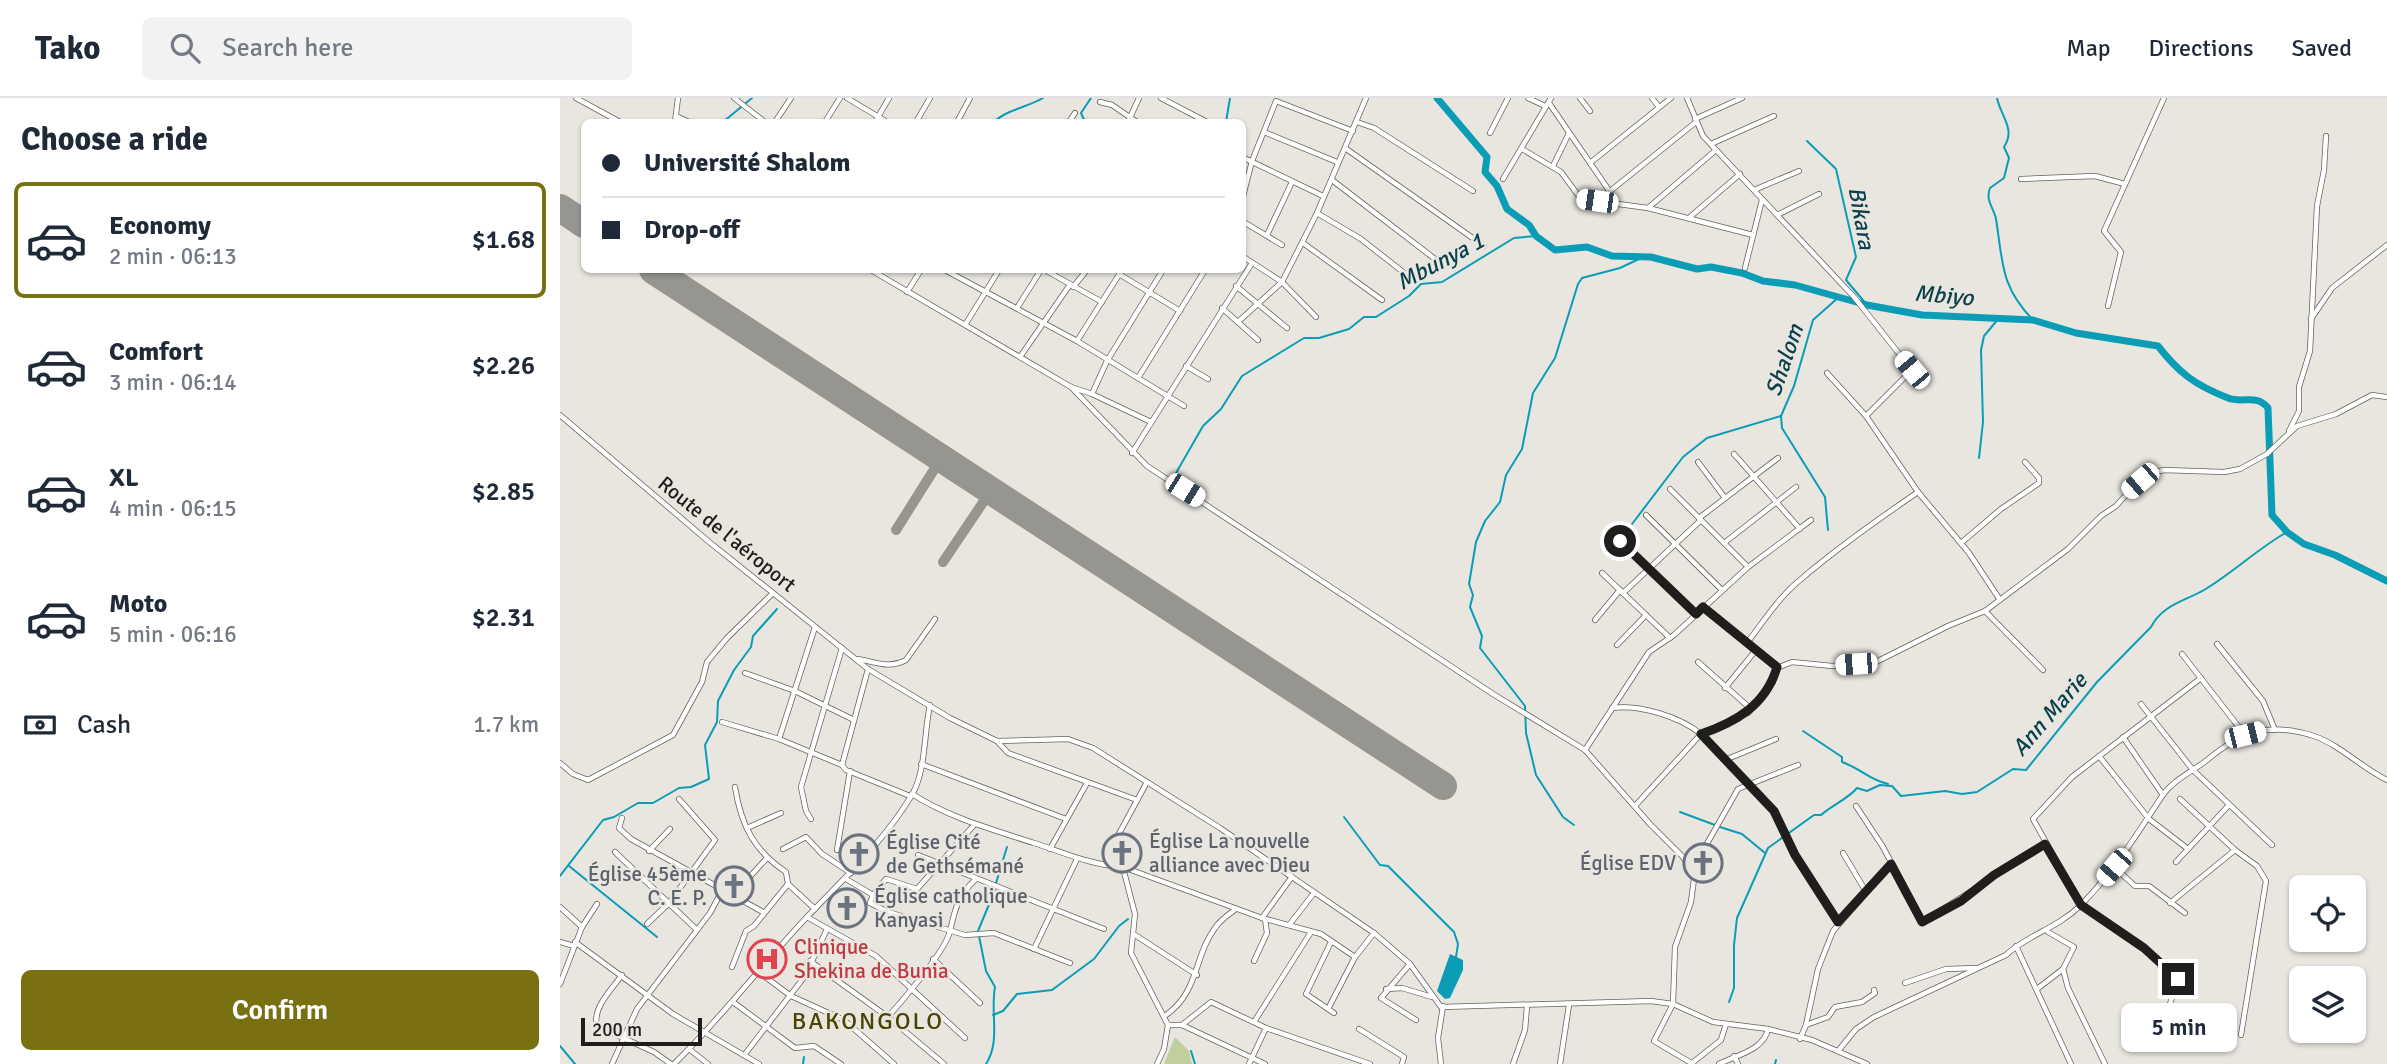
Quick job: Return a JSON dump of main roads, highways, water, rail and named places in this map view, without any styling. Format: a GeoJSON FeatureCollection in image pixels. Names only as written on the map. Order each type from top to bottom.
{"type":"FeatureCollection","features":[{"type":"Feature","properties":{"kind":"water"},"geometry":{"type":"Polygon","coordinates":[[[1450,954],[1463,960],[1463,970],[1450,998],[1445,999],[1437,991],[1450,954]]]}},
{"type":"Feature","properties":{"kind":"waterway"},"geometry":{"type":"LineString","coordinates":[[727,119],[752,98]]}},
{"type":"Feature","properties":{"kind":"waterway"},"geometry":{"type":"LineString","coordinates":[[998,119],[1043,98]]}},
{"type":"Feature","properties":{"kind":"waterway"},"geometry":{"type":"LineString","coordinates":[[1084,119],[1081,113],[1091,98]]}},
{"type":"Feature","properties":{"kind":"waterway"},"geometry":{"type":"LineString","coordinates":[[1226,119],[1230,98]]}},
{"type":"Feature","properties":{"kind":"waterway","name":"Mbiyo"},"geometry":{"type":"LineString","coordinates":[[1437,98],[1487,157],[1485,172],[1497,186],[1507,209],[1529,225],[1536,236],[1555,250],[1587,247],[1612,256],[1651,257],[1697,269],[1711,267],[1742,273],[1763,281],[1795,285],[1867,305],[1922,315],[2033,320],[2076,333],[2158,346],[2173,364],[2206,388],[2234,400],[2259,401],[2268,408],[2272,515],[2287,532],[2304,544],[2335,555],[2387,581]]}},
{"type":"Feature","properties":{"kind":"waterway"},"geometry":{"type":"LineString","coordinates":[[1997,98],[2008,129],[2004,147],[2009,158],[2004,178],[1990,188],[1990,204],[1996,219],[2002,261],[2009,284],[2014,296],[2033,320]]}},
{"type":"Feature","properties":{"kind":"waterway","name":"Bikara"},"geometry":{"type":"LineString","coordinates":[[1807,141],[1836,169],[1856,257],[1846,280],[1867,305]]}},
{"type":"Feature","properties":{"kind":"waterway","name":"Mbunya 1"},"geometry":{"type":"LineString","coordinates":[[1176,473],[1203,426],[1221,409],[1242,376],[1304,338],[1319,338],[1349,329],[1364,317],[1376,317],[1409,296],[1421,284],[1442,282],[1514,238],[1536,236]]}},
{"type":"Feature","properties":{"kind":"waterway"},"geometry":{"type":"LineString","coordinates":[[1574,825],[1563,817],[1536,775],[1526,733],[1525,706],[1480,648],[1482,636],[1470,607],[1473,595],[1469,584],[1476,542],[1485,521],[1500,502],[1506,475],[1522,449],[1533,393],[1555,358],[1578,284],[1582,278],[1620,268],[1641,258]]}},
{"type":"Feature","properties":{"kind":"waterway","name":"Shalom"},"geometry":{"type":"LineString","coordinates":[[1828,530],[1825,497],[1782,428],[1781,416],[1794,386],[1813,320],[1840,296]]}},
{"type":"Feature","properties":{"kind":"waterway"},"geometry":{"type":"LineString","coordinates":[[1979,458],[1983,422],[1981,350],[1984,336],[1999,318]]}},
{"type":"Feature","properties":{"kind":"waterway","name":"Shalom"},"geometry":{"type":"LineString","coordinates":[[1629,528],[1683,457],[1707,438],[1781,416]]}},
{"type":"Feature","properties":{"kind":"waterway","name":"Ann Marie"},"geometry":{"type":"LineString","coordinates":[[1892,786],[1901,796],[1945,791],[1962,794],[1977,792],[2013,769],[2026,770],[2097,682],[2151,627],[2161,613],[2215,583],[2287,532]]}},
{"type":"Feature","properties":{"kind":"waterway"},"geometry":{"type":"LineString","coordinates":[[560,876],[603,820],[614,817],[638,803],[653,803],[679,788],[691,787],[709,779],[705,745],[717,722],[718,701],[734,670],[751,647],[753,636],[777,609]]}},
{"type":"Feature","properties":{"kind":"waterway"},"geometry":{"type":"LineString","coordinates":[[1803,731],[1842,757],[1842,762],[1888,784]]}},
{"type":"Feature","properties":{"kind":"waterway","name":"Ann Marie"},"geometry":{"type":"LineString","coordinates":[[1729,1002],[1734,988],[1737,918],[1768,848],[1814,815],[1821,815],[1857,788],[1867,791],[1880,785],[1891,786]]}},
{"type":"Feature","properties":{"kind":"waterway"},"geometry":{"type":"LineString","coordinates":[[1680,812],[1715,825]]}},
{"type":"Feature","properties":{"kind":"waterway"},"geometry":{"type":"LineString","coordinates":[[1344,817],[1380,865],[1388,866],[1454,932],[1458,944],[1456,957]]}},
{"type":"Feature","properties":{"kind":"waterway"},"geometry":{"type":"LineString","coordinates":[[1720,827],[1742,834],[1765,853]]}},
{"type":"Feature","properties":{"kind":"waterway"},"geometry":{"type":"LineString","coordinates":[[996,883],[1007,847]]}},
{"type":"Feature","properties":{"kind":"waterway"},"geometry":{"type":"LineString","coordinates":[[569,866],[657,937]]}},
{"type":"Feature","properties":{"kind":"waterway"},"geometry":{"type":"LineString","coordinates":[[986,1064],[993,1046],[995,987],[986,971],[978,931],[995,890]]}},
{"type":"Feature","properties":{"kind":"waterway"},"geometry":{"type":"LineString","coordinates":[[993,1015],[1003,1011],[1017,994],[1052,990],[1094,959],[1119,926],[1128,919]]}},
{"type":"Feature","properties":{"kind":"waterway"},"geometry":{"type":"LineString","coordinates":[[560,1046],[575,1064]]}},
{"type":"Feature","properties":{"kind":"waterway"},"geometry":{"type":"LineString","coordinates":[[1191,1051],[1195,1064]]}},
{"type":"Feature","properties":{"kind":"waterway"},"geometry":{"type":"LineString","coordinates":[[803,1064],[804,1057]]}},
{"type":"Feature","properties":{"kind":"waterway"},"geometry":{"type":"LineString","coordinates":[[1775,1064],[1776,1060]]}},
{"type":"Feature","properties":{"kind":"place","name":"Église La nouvelle alliance avec Dieu"},"geometry":{"type":"Point","coordinates":[1122,853]}},
{"type":"Feature","properties":{"kind":"place","name":"Église Cité de Gethsémané"},"geometry":{"type":"Point","coordinates":[859,854]}},
{"type":"Feature","properties":{"kind":"place","name":"Église EDV"},"geometry":{"type":"Point","coordinates":[1703,863]}},
{"type":"Feature","properties":{"kind":"place","name":"Église 45ème C. E. P."},"geometry":{"type":"Point","coordinates":[734,886]}},
{"type":"Feature","properties":{"kind":"place","name":"Église catholique Kanyasi"},"geometry":{"type":"Point","coordinates":[847,908]}},
{"type":"Feature","properties":{"kind":"place","name":"Clinique Shekina de Bunia"},"geometry":{"type":"Point","coordinates":[767,959]}},
{"type":"Feature","properties":{"kind":"district","name":"BAKONGOLO"},"geometry":{"type":"Point","coordinates":[868,1021]}}]}
